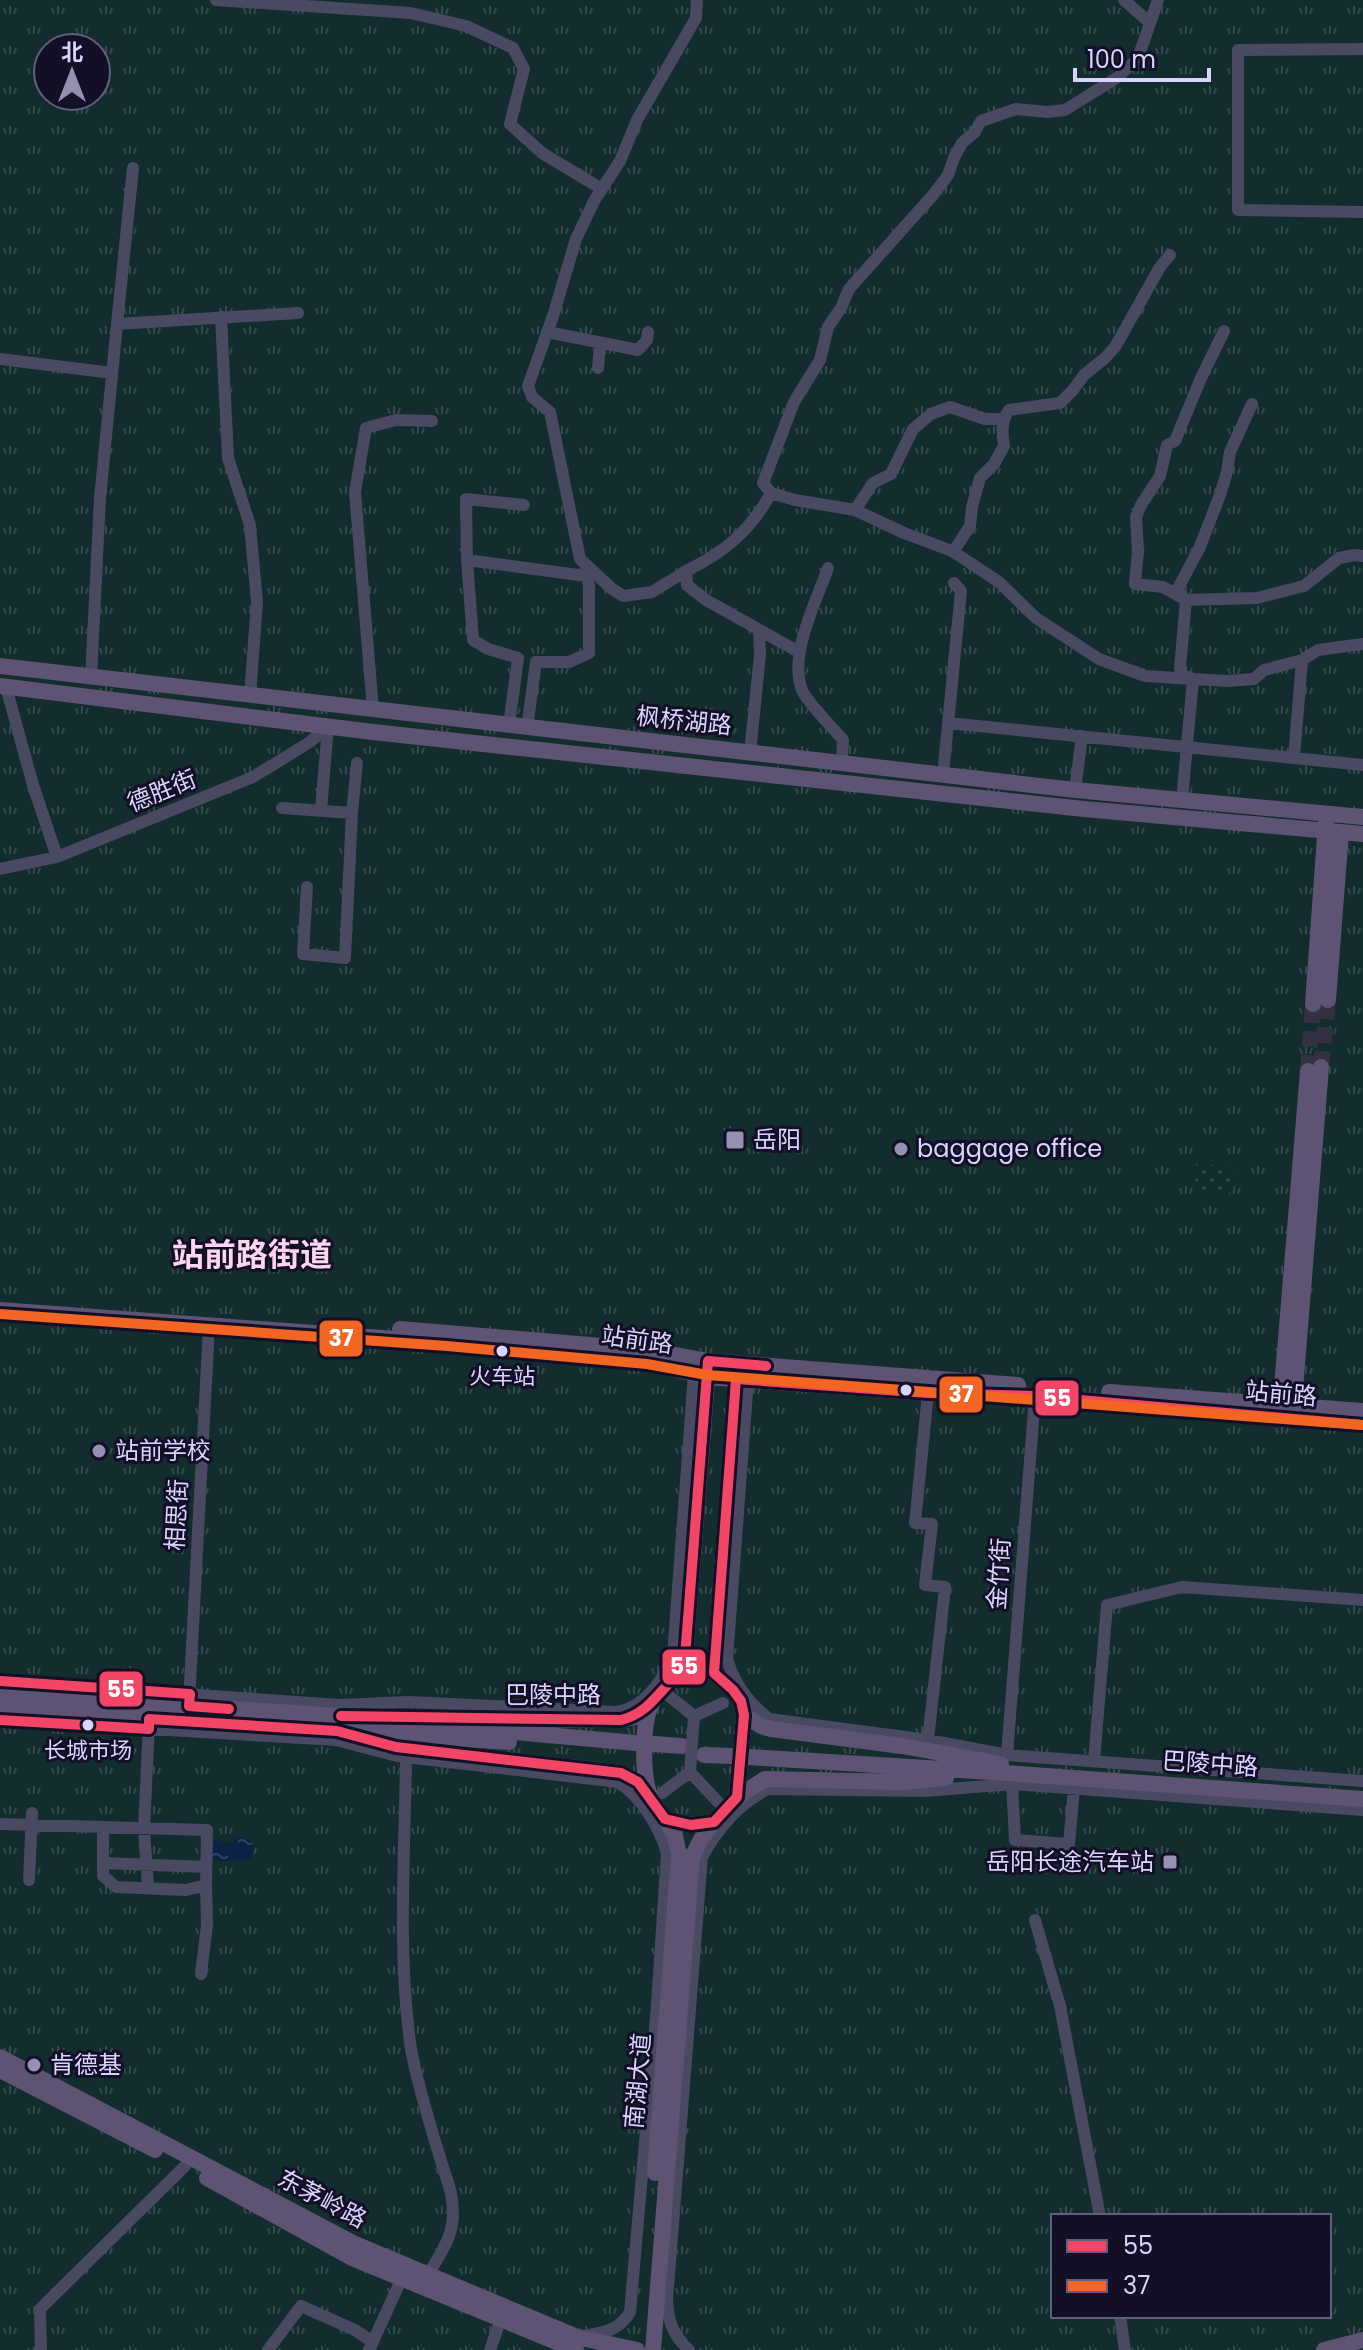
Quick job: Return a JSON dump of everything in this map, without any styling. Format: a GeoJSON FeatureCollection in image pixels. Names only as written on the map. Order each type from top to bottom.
{"type":"FeatureCollection","features":[{"type":"Feature","properties":{"kind":"main road","name":"枫桥湖路"},"geometry":{"type":"LineString","coordinates":[[0,666],[1075,790],[1363,817]]}},
{"type":"Feature","properties":{"kind":"main road","name":"枫桥湖路"},"geometry":{"type":"LineString","coordinates":[[3,687],[1068,808],[1363,834]]}},
{"type":"Feature","properties":{"kind":"main road"},"geometry":{"type":"LineString","coordinates":[[1320,1002],[1333,832],[1326,814]]}},
{"type":"Feature","properties":{"kind":"main road"},"geometry":{"type":"LineString","coordinates":[[1287,1412],[1315,1069]]}},
{"type":"Feature","properties":{"kind":"main road","name":"站前路"},"geometry":{"type":"LineString","coordinates":[[0,1300],[448,1332],[649,1350],[703,1370]]}},
{"type":"Feature","properties":{"kind":"main road","name":"站前路"},"geometry":{"type":"LineString","coordinates":[[0,1310],[450,1343],[928,1393],[1035,1396],[1287,1412],[1363,1411]]}},
{"type":"Feature","properties":{"kind":"main road"},"geometry":{"type":"LineString","coordinates":[[684,1670],[703,1370]]}},
{"type":"Feature","properties":{"kind":"main road"},"geometry":{"type":"LineString","coordinates":[[714,1673],[741,1374]]}},
{"type":"Feature","properties":{"kind":"main road","name":"站前路"},"geometry":{"type":"LineString","coordinates":[[741,1374],[1287,1412],[1363,1425]]}},
{"type":"Feature","properties":{"kind":"main road"},"geometry":{"type":"LineString","coordinates":[[656,1795],[645,1773],[650,1708],[667,1683],[684,1670],[700,1669],[714,1673],[741,1701],[744,1715],[737,1797]]}},
{"type":"Feature","properties":{"kind":"main road","name":"巴陵中路"},"geometry":{"type":"LineString","coordinates":[[3,1689],[190,1700],[337,1724],[636,1747]]}},
{"type":"Feature","properties":{"kind":"main road","name":"巴陵中路"},"geometry":{"type":"LineString","coordinates":[[0,1708],[149,1724],[337,1724],[621,1720],[635,1717],[650,1708]]}},
{"type":"Feature","properties":{"kind":"main road","name":"巴陵中路"},"geometry":{"type":"LineString","coordinates":[[744,1715],[771,1729],[902,1746],[1008,1769],[1363,1799]]}},
{"type":"Feature","properties":{"kind":"main road","name":"巴陵中路"},"geometry":{"type":"LineString","coordinates":[[337,1724],[396,1747],[621,1773],[656,1795],[665,1819]]}},
{"type":"Feature","properties":{"kind":"main road"},"geometry":{"type":"LineString","coordinates":[[654,1748],[682,1749]]}},
{"type":"Feature","properties":{"kind":"main road","name":"巴陵中路"},"geometry":{"type":"LineString","coordinates":[[704,1751],[1363,1792]]}},
{"type":"Feature","properties":{"kind":"main road","name":"巴陵中路"},"geometry":{"type":"LineString","coordinates":[[669,2066],[692,1857],[701,1839],[737,1797],[765,1779],[903,1782],[1008,1769]]}},
{"type":"Feature","properties":{"kind":"main road"},"geometry":{"type":"LineString","coordinates":[[665,1819],[691,1825],[714,1822]]}},
{"type":"Feature","properties":{"kind":"main road","name":"南湖大道"},"geometry":{"type":"LineString","coordinates":[[653,2350],[679,1855],[675,1835],[665,1819]]}},
{"type":"Feature","properties":{"kind":"main road","name":"东茅岭路"},"geometry":{"type":"LineString","coordinates":[[0,2057],[355,2244],[576,2344]]}},
{"type":"Feature","properties":{"kind":"main road","name":"南湖大道"},"geometry":{"type":"LineString","coordinates":[[640,2350],[669,2066]]}},
{"type":"Feature","properties":{"kind":"main road","name":"东茅岭路"},"geometry":{"type":"LineString","coordinates":[[0,2070],[185,2166],[352,2258],[501,2318],[576,2344],[640,2350]]}},
{"type":"Feature","properties":{"kind":"main road"},"geometry":{"type":"LineString","coordinates":[[1324,2350],[1363,2340]]}},
{"type":"Feature","properties":{"kind":"main road"},"geometry":{"type":"LineString","coordinates":[[1356,2350],[1363,2348]]}},
{"type":"Feature","properties":{"kind":"street"},"geometry":{"type":"LineString","coordinates":[[216,0],[411,13],[466,26],[513,48],[524,69],[510,124],[542,153],[602,189]]}},
{"type":"Feature","properties":{"kind":"street"},"geometry":{"type":"LineString","coordinates":[[697,0],[696,18],[637,120],[620,161],[576,239],[528,386],[532,397],[550,412],[580,559],[623,596],[652,592],[701,564],[742,535],[771,493]]}},
{"type":"Feature","properties":{"kind":"street"},"geometry":{"type":"LineString","coordinates":[[1124,0],[1150,23]]}},
{"type":"Feature","properties":{"kind":"street"},"geometry":{"type":"LineString","coordinates":[[1158,0],[1138,58],[1118,77],[1065,110],[1016,109],[994,115],[981,121],[975,132],[962,143],[948,175],[933,195],[849,289],[828,327],[820,360],[794,402],[763,483],[771,493],[855,510],[953,552],[999,582],[1036,618],[1099,659],[1145,676],[1227,681],[1254,679],[1264,670],[1302,660],[1318,650],[1363,644]]}},
{"type":"Feature","properties":{"kind":"street"},"geometry":{"type":"LineString","coordinates":[[1363,49],[1238,50],[1238,210],[1363,212]]}},
{"type":"Feature","properties":{"kind":"street"},"geometry":{"type":"LineString","coordinates":[[91,678],[100,498],[133,168]]}},
{"type":"Feature","properties":{"kind":"street"},"geometry":{"type":"LineString","coordinates":[[953,552],[970,526],[980,478],[994,464],[1004,446],[1004,419],[1009,410],[1060,403],[1084,375],[1115,347],[1160,267],[1170,255]]}},
{"type":"Feature","properties":{"kind":"street"},"geometry":{"type":"LineString","coordinates":[[117,324],[298,313]]}},
{"type":"Feature","properties":{"kind":"street"},"geometry":{"type":"LineString","coordinates":[[221,317],[228,458],[250,525],[257,602],[250,696]]}},
{"type":"Feature","properties":{"kind":"street"},"geometry":{"type":"LineString","coordinates":[[1224,331],[1175,441],[1167,445],[1160,476],[1136,517],[1138,551],[1135,584],[1163,587],[1186,600],[1257,598],[1304,586],[1339,558],[1363,556]]}},
{"type":"Feature","properties":{"kind":"street"},"geometry":{"type":"LineString","coordinates":[[547,332],[638,350],[647,340],[648,332]]}},
{"type":"Feature","properties":{"kind":"street"},"geometry":{"type":"LineString","coordinates":[[598,368],[600,343]]}},
{"type":"Feature","properties":{"kind":"street"},"geometry":{"type":"LineString","coordinates":[[0,359],[112,373]]}},
{"type":"Feature","properties":{"kind":"street"},"geometry":{"type":"LineString","coordinates":[[1193,679],[1182,675],[1180,668],[1186,600],[1177,590],[1199,549],[1224,484],[1230,452],[1252,404]]}},
{"type":"Feature","properties":{"kind":"street"},"geometry":{"type":"LineString","coordinates":[[855,510],[873,483],[891,474],[913,429],[931,414],[950,407],[985,419],[1004,419]]}},
{"type":"Feature","properties":{"kind":"street"},"geometry":{"type":"LineString","coordinates":[[373,710],[355,492],[359,462],[366,428],[396,420],[432,421]]}},
{"type":"Feature","properties":{"kind":"street"},"geometry":{"type":"LineString","coordinates":[[467,560],[586,576],[589,585],[589,653],[569,662],[536,662],[488,649],[473,640],[467,560],[466,499],[524,505]]}},
{"type":"Feature","properties":{"kind":"street"},"geometry":{"type":"LineString","coordinates":[[828,568],[799,652],[798,664],[803,693],[843,740],[842,763]]}},
{"type":"Feature","properties":{"kind":"street"},"geometry":{"type":"LineString","coordinates":[[686,571],[687,585],[706,600],[799,652]]}},
{"type":"Feature","properties":{"kind":"street"},"geometry":{"type":"LineString","coordinates":[[943,775],[961,591],[954,583]]}},
{"type":"Feature","properties":{"kind":"street"},"geometry":{"type":"LineString","coordinates":[[750,753],[760,655],[759,631]]}},
{"type":"Feature","properties":{"kind":"street"},"geometry":{"type":"LineString","coordinates":[[509,726],[518,658],[515,658]]}},
{"type":"Feature","properties":{"kind":"street"},"geometry":{"type":"LineString","coordinates":[[1294,758],[1302,660]]}},
{"type":"Feature","properties":{"kind":"street"},"geometry":{"type":"LineString","coordinates":[[527,728],[536,662]]}},
{"type":"Feature","properties":{"kind":"street"},"geometry":{"type":"LineString","coordinates":[[1182,800],[1193,679]]}},
{"type":"Feature","properties":{"kind":"street"},"geometry":{"type":"LineString","coordinates":[[3,687],[57,857]]}},
{"type":"Feature","properties":{"kind":"street"},"geometry":{"type":"LineString","coordinates":[[948,723],[1363,765]]}},
{"type":"Feature","properties":{"kind":"street"},"geometry":{"type":"LineString","coordinates":[[321,810],[328,726]]}},
{"type":"Feature","properties":{"kind":"street","name":"德胜街"},"geometry":{"type":"LineString","coordinates":[[0,869],[57,857],[253,777],[310,742],[328,726]]}},
{"type":"Feature","properties":{"kind":"street"},"geometry":{"type":"LineString","coordinates":[[1075,790],[1082,736]]}},
{"type":"Feature","properties":{"kind":"street"},"geometry":{"type":"LineString","coordinates":[[307,887],[303,954],[345,958],[357,763]]}},
{"type":"Feature","properties":{"kind":"street"},"geometry":{"type":"LineString","coordinates":[[282,808],[352,813]]}},
{"type":"Feature","properties":{"kind":"street","name":"相思街"},"geometry":{"type":"LineString","coordinates":[[190,1700],[209,1326]]}},
{"type":"Feature","properties":{"kind":"street"},"geometry":{"type":"LineString","coordinates":[[190,1700],[340,1705],[408,1702],[617,1712],[634,1706],[643,1700],[667,1671],[673,1656],[703,1370]]}},
{"type":"Feature","properties":{"kind":"street"},"geometry":{"type":"LineString","coordinates":[[741,1374],[727,1659],[733,1678],[752,1706],[769,1719],[928,1740],[1008,1769],[1074,1788],[1363,1810]]}},
{"type":"Feature","properties":{"kind":"street"},"geometry":{"type":"LineString","coordinates":[[928,1393],[915,1523],[932,1524],[925,1585],[945,1587],[928,1740]]}},
{"type":"Feature","properties":{"kind":"street","name":"金竹街"},"geometry":{"type":"LineString","coordinates":[[1035,1396],[1008,1769],[1015,1840],[1069,1844],[1074,1788]]}},
{"type":"Feature","properties":{"kind":"street"},"geometry":{"type":"LineString","coordinates":[[1094,1761],[1107,1605],[1182,1587],[1363,1600]]}},
{"type":"Feature","properties":{"kind":"street"},"geometry":{"type":"LineString","coordinates":[[669,1696],[694,1716]]}},
{"type":"Feature","properties":{"kind":"street"},"geometry":{"type":"LineString","coordinates":[[694,1716],[723,1703]]}},
{"type":"Feature","properties":{"kind":"street"},"geometry":{"type":"LineString","coordinates":[[694,1716],[690,1772],[718,1802]]}},
{"type":"Feature","properties":{"kind":"street"},"geometry":{"type":"LineString","coordinates":[[0,1720],[149,1724],[336,1740],[406,1757],[618,1782],[629,1790],[643,1806],[667,1853],[664,1925],[630,2312],[617,2327],[576,2344]]}},
{"type":"Feature","properties":{"kind":"street"},"geometry":{"type":"LineString","coordinates":[[148,1888],[144,1828],[149,1724]]}},
{"type":"Feature","properties":{"kind":"street"},"geometry":{"type":"LineString","coordinates":[[406,1757],[403,1969],[407,2017],[412,2055],[442,2164],[452,2188],[451,2235],[428,2275]]}},
{"type":"Feature","properties":{"kind":"street"},"geometry":{"type":"LineString","coordinates":[[689,2350],[672,2329],[667,2300],[702,1857],[715,1834],[750,1798],[768,1789],[925,1791],[1008,1769],[1094,1761],[1363,1781]]}},
{"type":"Feature","properties":{"kind":"street"},"geometry":{"type":"LineString","coordinates":[[656,1795],[690,1772]]}},
{"type":"Feature","properties":{"kind":"street"},"geometry":{"type":"LineString","coordinates":[[0,1824],[31,1819],[103,1827],[207,1830],[207,1925],[201,1974]]}},
{"type":"Feature","properties":{"kind":"street"},"geometry":{"type":"LineString","coordinates":[[29,1880],[31,1819]]}},
{"type":"Feature","properties":{"kind":"street"},"geometry":{"type":"LineString","coordinates":[[103,1827],[103,1876],[116,1887],[186,1890],[206,1885]]}},
{"type":"Feature","properties":{"kind":"street"},"geometry":{"type":"LineString","coordinates":[[103,1863],[206,1867]]}},
{"type":"Feature","properties":{"kind":"street"},"geometry":{"type":"LineString","coordinates":[[1035,1920],[1060,2006],[1100,2214]]}},
{"type":"Feature","properties":{"kind":"street"},"geometry":{"type":"LineString","coordinates":[[41,2350],[40,2309],[185,2166]]}},
{"type":"Feature","properties":{"kind":"street"},"geometry":{"type":"LineString","coordinates":[[268,2350],[301,2306],[344,2325],[371,2346],[402,2278]]}},
{"type":"Feature","properties":{"kind":"street"},"geometry":{"type":"LineString","coordinates":[[490,2350],[501,2318]]}},
{"type":"Feature","properties":{"kind":"street"},"geometry":{"type":"LineString","coordinates":[[1120,2318],[1125,2350]]}},
{"type":"Feature","properties":{"kind":"green space"},"geometry":{"type":"Polygon","coordinates":[[[0,0],[1363,0],[1363,2350],[0,2350],[0,0]]]}},
{"type":"Feature","properties":{"kind":"green space"},"geometry":{"type":"Polygon","coordinates":[[[1196,1164],[1235,1166],[1233,1193],[1195,1191],[1196,1164]]]}},
{"type":"Feature","properties":{"kind":"water"},"geometry":{"type":"Polygon","coordinates":[[[236,1838],[250,1839],[255,1847],[251,1860],[213,1861],[210,1852],[215,1840],[234,1843],[236,1838]]]}},
{"type":"Feature","properties":{"kind":"tunnel"},"geometry":{"type":"LineString","coordinates":[[1321,1067],[1328,1000]]}},
{"type":"Feature","properties":{"kind":"tunnel"},"geometry":{"type":"LineString","coordinates":[[1308,1071],[1313,1004]]}},
{"type":"Feature","properties":{"kind":"transit line","name":"37"},"geometry":{"type":"LineString","coordinates":[[0,1314],[447,1346],[647,1364],[707,1375],[1362,1425]]}},
{"type":"Feature","properties":{"kind":"transit line","name":"55"},"geometry":{"type":"LineString","coordinates":[[341,1716],[621,1720],[648,1705],[684,1670],[708,1361],[766,1366]]}},
{"type":"Feature","properties":{"kind":"transit line","name":"55"},"geometry":{"type":"LineString","coordinates":[[0,1720],[149,1729],[149,1719],[337,1731],[396,1747],[621,1773],[638,1782],[665,1819],[691,1825],[714,1822],[737,1797],[744,1715],[741,1701],[714,1673],[736,1379],[928,1393],[1035,1396],[1363,1425]]}},
{"type":"Feature","properties":{"kind":"transit line","name":"55"},"geometry":{"type":"LineString","coordinates":[[0,1681],[190,1694],[189,1706],[229,1709]]}},
{"type":"Feature","properties":{"kind":"place","name":"岳阳"},"geometry":{"type":"Point","coordinates":[735,1140]}},
{"type":"Feature","properties":{"kind":"place","name":"baggage office"},"geometry":{"type":"Point","coordinates":[901,1149]}},
{"type":"Feature","properties":{"kind":"place","name":"火车站"},"geometry":{"type":"Point","coordinates":[502,1351]}},
{"type":"Feature","properties":{"kind":"place","name":"站前学校"},"geometry":{"type":"Point","coordinates":[99,1451]}},
{"type":"Feature","properties":{"kind":"place","name":"长城市场"},"geometry":{"type":"Point","coordinates":[88,1725]}},
{"type":"Feature","properties":{"kind":"place","name":"岳阳长途汽车站"},"geometry":{"type":"Point","coordinates":[1170,1862]}},
{"type":"Feature","properties":{"kind":"place","name":"肯德基"},"geometry":{"type":"Point","coordinates":[34,2065]}},
{"type":"Feature","properties":{"kind":"district","name":"站前路街道"},"geometry":{"type":"Point","coordinates":[252,1255]}}]}
